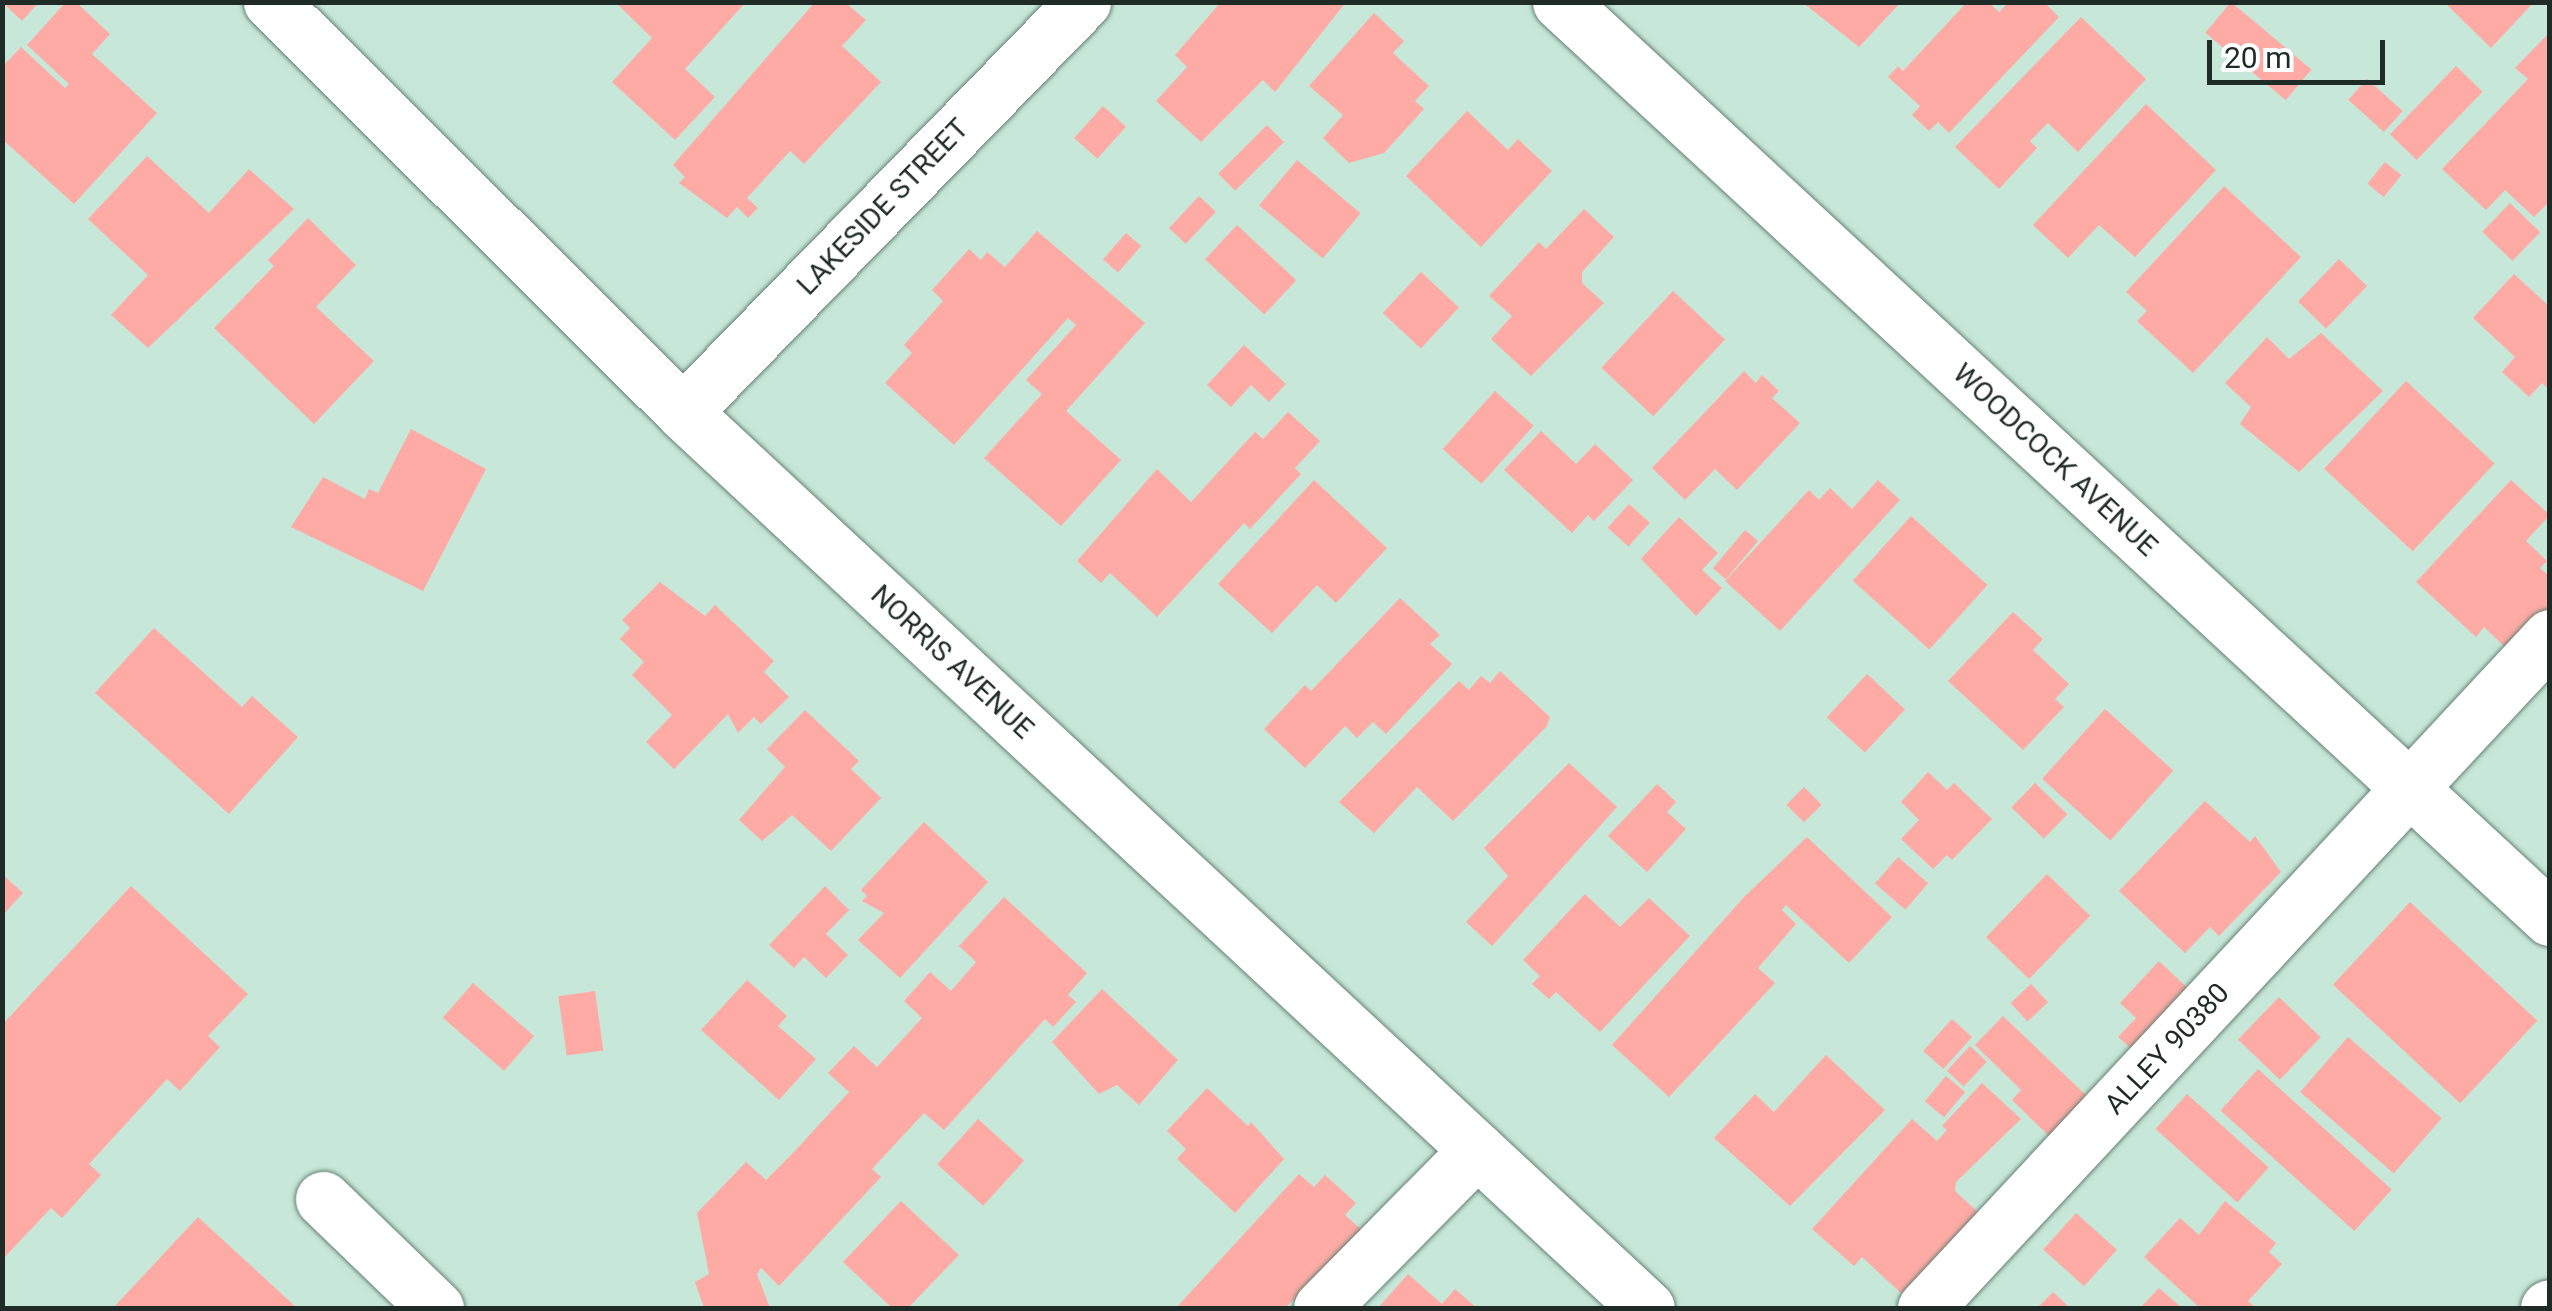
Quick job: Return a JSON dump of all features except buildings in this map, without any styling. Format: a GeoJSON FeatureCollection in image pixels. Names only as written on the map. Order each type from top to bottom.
{"type":"FeatureCollection","features":[{"type":"Feature","properties":{"kind":"street","name":"NORRIS AVENUE"},"geometry":{"type":"LineString","coordinates":[[271,2],[682,412],[1647,1308]]}},
{"type":"Feature","properties":{"kind":"street","name":"LAKESIDE STREET"},"geometry":{"type":"LineString","coordinates":[[682,412],[1083,2]]}},
{"type":"Feature","properties":{"kind":"street","name":"WOODCOCK AVENUE"},"geometry":{"type":"LineString","coordinates":[[1560,2],[2550,918]]}},
{"type":"Feature","properties":{"kind":"street","name":"ALLEY 90380"},"geometry":{"type":"LineString","coordinates":[[1926,1308],[2550,637]]}},
{"type":"Feature","properties":{"kind":"street"},"geometry":{"type":"LineString","coordinates":[[1321,1308],[1477,1150]]}},
{"type":"Feature","properties":{"kind":"street"},"geometry":{"type":"LineString","coordinates":[[324,1199],[436,1308]]}}]}
